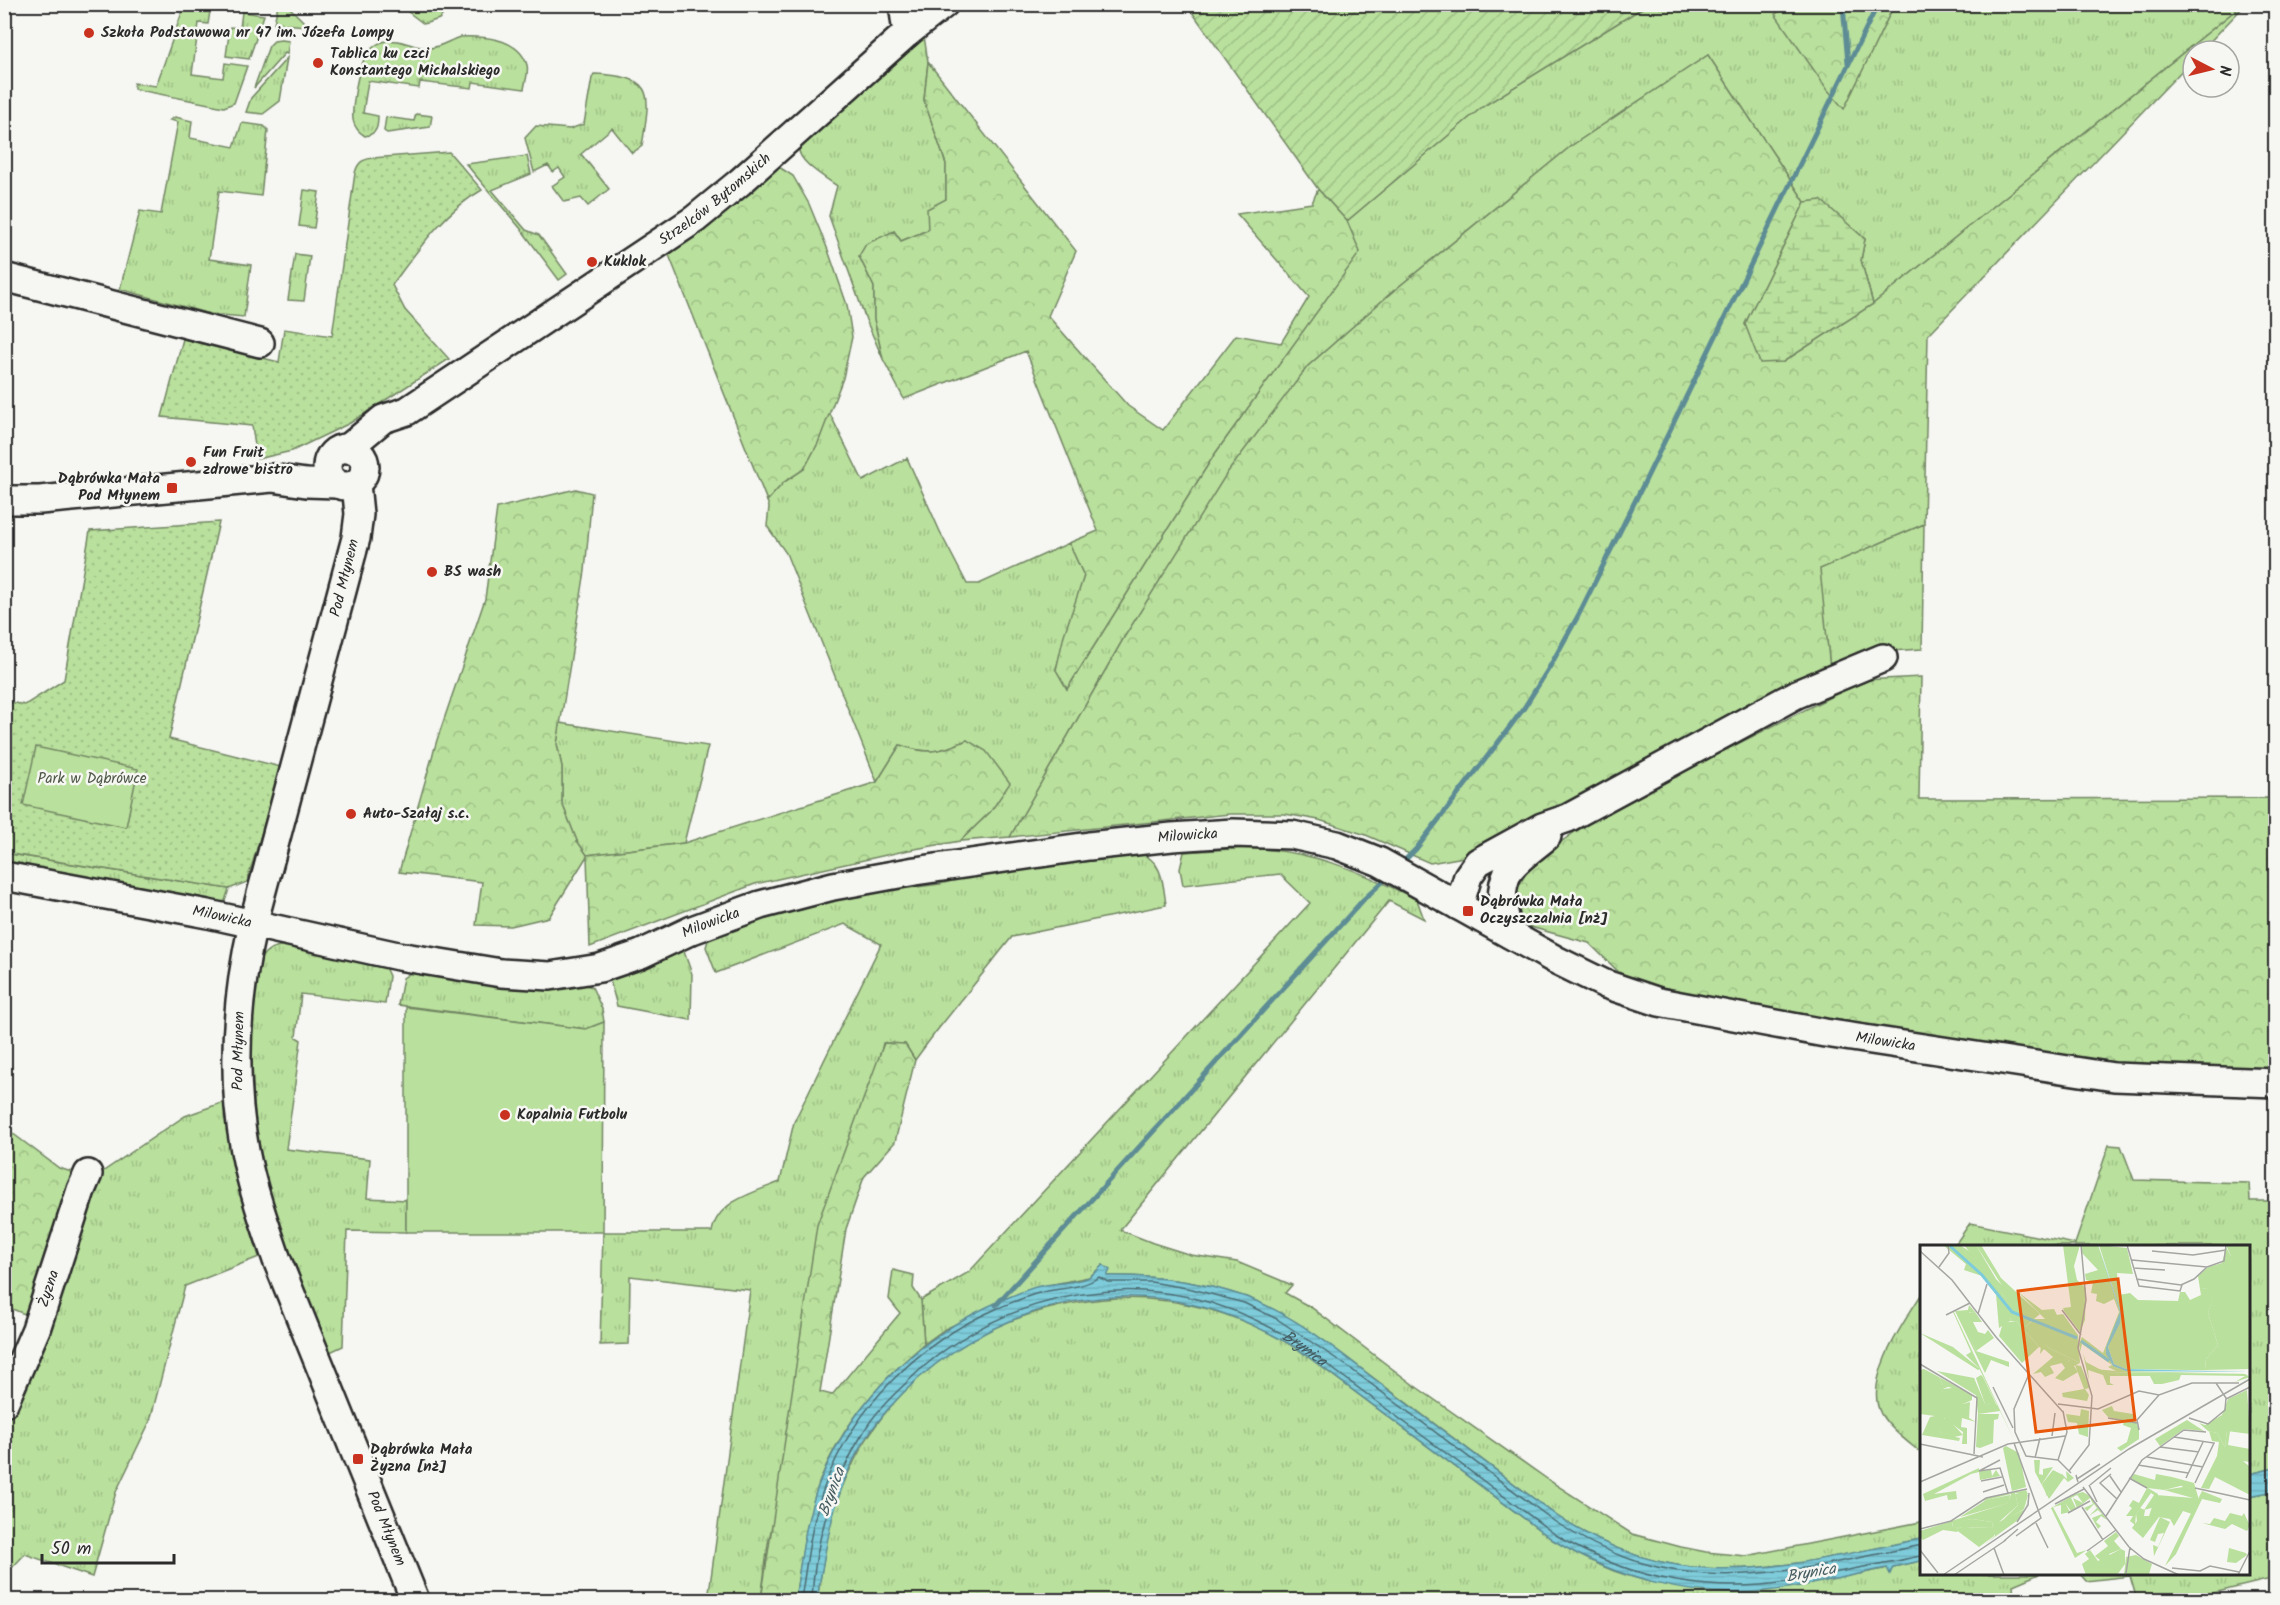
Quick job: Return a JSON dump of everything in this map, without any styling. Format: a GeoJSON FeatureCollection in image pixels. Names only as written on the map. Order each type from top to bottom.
{"type":"FeatureCollection","features":[{"type":"Feature","properties":{"kind":"street"},"geometry":{"type":"LineString","coordinates":[[903,4],[907,33]]}},
{"type":"Feature","properties":{"kind":"street","name":"Strzelców Bytomskich"},"geometry":{"type":"LineString","coordinates":[[340,452],[383,419],[407,411],[695,219],[740,182],[907,33],[931,7]]}},
{"type":"Feature","properties":{"kind":"street"},"geometry":{"type":"LineString","coordinates":[[4,277],[260,343]]}},
{"type":"Feature","properties":{"kind":"street","name":"Strzelców Bytomskich"},"geometry":{"type":"LineString","coordinates":[[353,479],[407,411]]}},
{"type":"Feature","properties":{"kind":"street"},"geometry":{"type":"LineString","coordinates":[[272,478],[340,452]]}},
{"type":"Feature","properties":{"kind":"street","name":"Pod Młynem"},"geometry":{"type":"LineString","coordinates":[[340,452],[328,462],[328,471],[331,478],[353,479],[359,514],[356,538],[253,924],[243,973],[237,1041],[237,1086],[245,1151],[261,1212],[277,1260],[415,1600]]}},
{"type":"Feature","properties":{"kind":"street"},"geometry":{"type":"LineString","coordinates":[[4,500],[40,500],[272,478],[306,483],[353,479]]}},
{"type":"Feature","properties":{"kind":"street"},"geometry":{"type":"LineString","coordinates":[[1414,881],[1452,874],[1478,862],[1542,827],[1568,818],[1797,694],[1883,658]]}},
{"type":"Feature","properties":{"kind":"street"},"geometry":{"type":"LineString","coordinates":[[1459,906],[1509,870],[1568,818]]}},
{"type":"Feature","properties":{"kind":"street","name":"Milowicka"},"geometry":{"type":"LineString","coordinates":[[4,876],[501,974],[550,975],[586,971],[621,961],[692,930],[760,905],[845,884],[1008,857],[1172,837],[1263,833],[1317,840],[1380,862],[1605,984],[1659,1002],[1742,1019],[2114,1077],[2276,1083]]}},
{"type":"Feature","properties":{"kind":"street"},"geometry":{"type":"LineString","coordinates":[[1459,906],[1468,876],[1478,862]]}},
{"type":"Feature","properties":{"kind":"street"},"geometry":{"type":"LineString","coordinates":[[1509,870],[1503,891],[1503,904],[1510,934]]}},
{"type":"Feature","properties":{"kind":"street","name":"Żyzna"},"geometry":{"type":"LineString","coordinates":[[4,1403],[36,1329],[88,1174]]}},
{"type":"Feature","properties":{"kind":"green space"},"geometry":{"type":"Polygon","coordinates":[[[185,4],[211,5],[208,24],[199,23],[192,74],[223,78],[225,63],[247,66],[234,103],[224,107],[134,89],[134,83],[156,86],[185,4]]]}},
{"type":"Feature","properties":{"kind":"green space"},"geometry":{"type":"Polygon","coordinates":[[[286,4],[306,26],[274,23],[278,5],[286,4]]]}},
{"type":"Feature","properties":{"kind":"green space"},"geometry":{"type":"Polygon","coordinates":[[[399,5],[452,5],[439,19],[424,24],[399,5]]]}},
{"type":"Feature","properties":{"kind":"green space"},"geometry":{"type":"Polygon","coordinates":[[[1187,5],[1647,5],[1482,107],[1347,221],[1318,189],[1187,5]]]}},
{"type":"Feature","properties":{"kind":"green space"},"geometry":{"type":"Polygon","coordinates":[[[1647,5],[1791,5],[1776,14],[1844,108],[1894,5],[2242,5],[2200,39],[2181,39],[2181,54],[1873,304],[1861,260],[1865,239],[1821,201],[1805,202],[1708,55],[1571,146],[1391,293],[1308,366],[1125,636],[1010,837],[960,841],[991,811],[967,740],[934,751],[900,745],[877,782],[786,553],[767,526],[769,507],[767,501],[784,482],[804,469],[818,443],[829,412],[863,481],[907,458],[942,536],[967,584],[979,584],[1069,543],[1084,576],[1056,669],[1067,689],[1214,455],[1359,252],[1347,221],[1482,107],[1647,5]]]}},
{"type":"Feature","properties":{"kind":"green space"},"geometry":{"type":"Polygon","coordinates":[[[1791,5],[1894,5],[1844,109],[1827,89],[1775,14],[1791,5]]]}},
{"type":"Feature","properties":{"kind":"green space"},"geometry":{"type":"Polygon","coordinates":[[[2242,5],[2245,5],[2212,39],[2200,39],[2242,5]]]}},
{"type":"Feature","properties":{"kind":"green space"},"geometry":{"type":"Polygon","coordinates":[[[242,12],[264,15],[249,59],[226,56],[230,27],[240,28],[242,12]]]}},
{"type":"Feature","properties":{"kind":"green space"},"geometry":{"type":"Polygon","coordinates":[[[924,36],[928,62],[924,100],[946,164],[946,199],[928,230],[901,241],[894,231],[859,256],[874,287],[874,319],[883,359],[866,320],[829,216],[837,186],[819,174],[802,158],[799,147],[924,36]]]}},
{"type":"Feature","properties":{"kind":"green space"},"geometry":{"type":"Polygon","coordinates":[[[460,37],[489,38],[516,49],[523,56],[527,65],[524,89],[473,82],[472,88],[420,82],[419,88],[368,81],[363,113],[378,116],[378,123],[372,134],[365,136],[357,129],[353,120],[353,105],[357,79],[370,50],[386,41],[398,41],[430,48],[460,37]]]}},
{"type":"Feature","properties":{"kind":"green space"},"geometry":{"type":"Polygon","coordinates":[[[274,41],[289,41],[287,54],[285,53],[254,88],[269,46],[274,41]]]}},
{"type":"Feature","properties":{"kind":"green space"},"geometry":{"type":"Polygon","coordinates":[[[2181,54],[2181,71],[1928,335],[1924,524],[1820,569],[1830,669],[1464,857],[1430,863],[1366,835],[1319,820],[1285,814],[1230,814],[1010,837],[1125,636],[1227,473],[1308,366],[1391,293],[1571,146],[1708,55],[1805,202],[1745,324],[1783,362],[1873,304],[2181,54]]]}},
{"type":"Feature","properties":{"kind":"green space"},"geometry":{"type":"Polygon","coordinates":[[[287,58],[280,101],[263,114],[246,112],[251,98],[287,58]]]}},
{"type":"Feature","properties":{"kind":"green space"},"geometry":{"type":"Polygon","coordinates":[[[928,62],[1076,251],[1048,316],[1128,406],[1163,430],[1236,335],[1281,343],[1309,297],[1237,214],[1312,203],[1318,189],[1347,221],[1360,252],[1214,455],[1067,689],[1056,670],[1064,635],[1084,576],[1069,543],[1098,531],[1026,351],[904,399],[883,359],[874,319],[874,287],[859,256],[866,244],[894,231],[901,241],[928,230],[927,209],[946,199],[946,164],[924,100],[928,62]]]}},
{"type":"Feature","properties":{"kind":"green space"},"geometry":{"type":"Polygon","coordinates":[[[594,74],[629,79],[639,84],[645,91],[647,113],[642,146],[632,153],[612,128],[581,154],[609,189],[588,206],[581,198],[564,202],[552,186],[565,177],[559,168],[553,172],[548,165],[534,172],[525,138],[536,126],[570,129],[584,124],[594,74]]]}},
{"type":"Feature","properties":{"kind":"green space"},"geometry":{"type":"Polygon","coordinates":[[[416,114],[432,116],[430,127],[387,133],[384,131],[386,117],[414,121],[416,114]]]}},
{"type":"Feature","properties":{"kind":"green space"},"geometry":{"type":"Polygon","coordinates":[[[175,117],[192,121],[190,138],[234,147],[242,123],[264,126],[268,130],[261,196],[219,191],[209,259],[251,265],[244,317],[210,314],[120,289],[140,211],[161,214],[178,122],[170,120],[175,117]]]}},
{"type":"Feature","properties":{"kind":"green space"},"geometry":{"type":"Polygon","coordinates":[[[449,152],[482,190],[443,220],[392,285],[405,310],[449,359],[350,423],[292,451],[257,459],[252,426],[162,417],[183,339],[279,362],[284,329],[332,336],[355,173],[359,164],[372,158],[449,152]]]}},
{"type":"Feature","properties":{"kind":"green space"},"geometry":{"type":"Polygon","coordinates":[[[527,156],[531,174],[492,190],[526,230],[539,235],[567,274],[559,280],[521,229],[466,164],[527,156]]]}},
{"type":"Feature","properties":{"kind":"green space"},"geometry":{"type":"Polygon","coordinates":[[[776,165],[793,176],[809,204],[847,305],[852,337],[843,378],[818,443],[804,469],[784,482],[767,501],[669,255],[776,165]]]}},
{"type":"Feature","properties":{"kind":"green space"},"geometry":{"type":"Polygon","coordinates":[[[304,190],[319,192],[314,228],[299,226],[304,190]]]}},
{"type":"Feature","properties":{"kind":"green space"},"geometry":{"type":"Polygon","coordinates":[[[1821,200],[1865,239],[1861,260],[1873,304],[1783,362],[1760,363],[1745,324],[1805,202],[1821,200]]]}},
{"type":"Feature","properties":{"kind":"green space"},"geometry":{"type":"Polygon","coordinates":[[[295,254],[310,256],[304,301],[288,300],[295,254]]]}},
{"type":"Feature","properties":{"kind":"green space"},"geometry":{"type":"Polygon","coordinates":[[[576,489],[592,493],[585,571],[557,744],[562,767],[562,803],[577,841],[587,855],[684,843],[877,782],[900,745],[934,751],[967,740],[986,751],[1010,783],[991,811],[960,841],[755,884],[590,947],[587,856],[549,917],[511,926],[476,925],[482,882],[399,872],[437,740],[485,599],[497,508],[576,489]]]}},
{"type":"Feature","properties":{"kind":"green space","name":"Park w Dąbrówce"},"geometry":{"type":"Polygon","coordinates":[[[219,522],[169,739],[281,767],[247,882],[229,889],[5,853],[4,701],[25,705],[64,680],[90,531],[219,522]]]}},
{"type":"Feature","properties":{"kind":"green space"},"geometry":{"type":"Polygon","coordinates":[[[1924,524],[1922,649],[1873,652],[1830,669],[1819,569],[1924,524]]]}},
{"type":"Feature","properties":{"kind":"green space"},"geometry":{"type":"Polygon","coordinates":[[[1921,677],[1919,799],[2275,798],[2275,1069],[2192,1073],[1958,1045],[1684,1001],[1623,976],[1589,943],[1523,925],[1511,899],[1532,863],[1601,813],[1864,680],[1921,677]]]}},
{"type":"Feature","properties":{"kind":"green space"},"geometry":{"type":"Polygon","coordinates":[[[560,723],[708,746],[684,843],[587,855],[577,841],[562,803],[562,767],[557,744],[560,723]]]}},
{"type":"Feature","properties":{"kind":"green space"},"geometry":{"type":"Polygon","coordinates":[[[36,747],[138,769],[126,827],[23,805],[36,747]]]}},
{"type":"Feature","properties":{"kind":"green space"},"geometry":{"type":"Polygon","coordinates":[[[1247,848],[1293,853],[1314,858],[1355,871],[1417,900],[1424,919],[1389,901],[1120,1230],[1191,1255],[1237,1262],[1292,1285],[1285,1293],[1312,1308],[1415,1386],[1550,1481],[1632,1534],[1706,1552],[1746,1556],[1920,1522],[1920,1539],[1825,1558],[1736,1569],[1692,1567],[1648,1559],[1603,1542],[1557,1516],[1334,1348],[1282,1314],[1229,1291],[1194,1283],[1160,1278],[1107,1276],[1103,1265],[1089,1277],[1039,1287],[945,1329],[924,1344],[921,1300],[969,1272],[1310,903],[1280,874],[1183,885],[1180,869],[1184,852],[1247,848]]]}},
{"type":"Feature","properties":{"kind":"green space"},"geometry":{"type":"Polygon","coordinates":[[[4,853],[229,889],[225,901],[215,903],[5,867],[4,853]]]}},
{"type":"Feature","properties":{"kind":"green space"},"geometry":{"type":"Polygon","coordinates":[[[1138,853],[1146,856],[1157,867],[1166,905],[1012,937],[915,1060],[905,1044],[883,1043],[768,1544],[761,1600],[708,1600],[750,1290],[630,1276],[629,1344],[600,1345],[603,1232],[712,1232],[715,1221],[729,1205],[749,1194],[780,1182],[794,1122],[881,944],[845,924],[716,973],[706,947],[709,937],[739,922],[848,896],[940,884],[995,870],[1138,853]]]}},
{"type":"Feature","properties":{"kind":"green space"},"geometry":{"type":"Polygon","coordinates":[[[291,945],[384,965],[389,976],[385,1004],[301,994],[296,1037],[301,1040],[286,1149],[370,1159],[367,1198],[406,1200],[406,1232],[347,1231],[343,1346],[328,1353],[298,1279],[270,1194],[255,1116],[252,1010],[259,965],[265,953],[271,949],[291,945]]]}},
{"type":"Feature","properties":{"kind":"green space"},"geometry":{"type":"Polygon","coordinates":[[[682,946],[692,974],[691,1020],[617,1006],[608,973],[682,946]]]}},
{"type":"Feature","properties":{"kind":"green space"},"geometry":{"type":"Polygon","coordinates":[[[412,972],[583,984],[592,987],[602,1009],[604,1022],[586,1029],[398,1005],[403,978],[412,972]]]}},
{"type":"Feature","properties":{"kind":"green space","name":"Kopalnia Futbolu"},"geometry":{"type":"Polygon","coordinates":[[[406,1007],[586,1029],[604,1022],[603,1232],[406,1232],[406,1007]]]}},
{"type":"Feature","properties":{"kind":"green space"},"geometry":{"type":"Polygon","coordinates":[[[884,1043],[905,1044],[915,1060],[895,1142],[864,1177],[846,1229],[820,1392],[832,1395],[900,1313],[889,1299],[893,1270],[914,1275],[913,1288],[921,1300],[924,1344],[862,1407],[827,1463],[819,1483],[804,1541],[795,1600],[761,1600],[817,1225],[884,1043]]]}},
{"type":"Feature","properties":{"kind":"green space"},"geometry":{"type":"Polygon","coordinates":[[[224,1102],[234,1171],[259,1257],[185,1286],[150,1421],[116,1492],[92,1577],[25,1554],[5,1575],[5,1421],[41,1335],[95,1177],[185,1116],[224,1102]]]}},
{"type":"Feature","properties":{"kind":"green space"},"geometry":{"type":"Polygon","coordinates":[[[4,1127],[59,1168],[78,1174],[34,1318],[5,1306],[4,1127]]]}},
{"type":"Feature","properties":{"kind":"green space"},"geometry":{"type":"Polygon","coordinates":[[[2109,1145],[2121,1146],[2134,1180],[2249,1183],[2250,1201],[2275,1201],[2275,1468],[2250,1474],[2250,1245],[1955,1245],[1970,1223],[2075,1244],[2109,1145]]]}},
{"type":"Feature","properties":{"kind":"green space"},"geometry":{"type":"Polygon","coordinates":[[[1920,1297],[1920,1452],[1889,1425],[1881,1414],[1877,1400],[1877,1385],[1881,1369],[1920,1297]]]}},
{"type":"Feature","properties":{"kind":"green space"},"geometry":{"type":"Polygon","coordinates":[[[1116,1298],[1164,1300],[1209,1309],[1273,1335],[1295,1347],[1553,1540],[1590,1561],[1649,1581],[1683,1588],[1751,1590],[1818,1582],[1888,1568],[1890,1573],[1893,1567],[1920,1561],[1920,1575],[2037,1575],[2013,1585],[2014,1600],[817,1600],[831,1521],[852,1465],[877,1425],[906,1389],[941,1360],[980,1336],[1022,1317],[1068,1304],[1116,1298]]]}},
{"type":"Feature","properties":{"kind":"green space"},"geometry":{"type":"Polygon","coordinates":[[[2275,1491],[2275,1578],[2189,1599],[2137,1600],[2130,1576],[2086,1581],[2081,1575],[2250,1575],[2250,1496],[2275,1491]]]}},
{"type":"Feature","properties":{"kind":"water","name":"Brynica"},"geometry":{"type":"Polygon","coordinates":[[[1103,1265],[1110,1270],[1107,1276],[1160,1278],[1194,1283],[1229,1291],[1265,1305],[1302,1325],[1337,1350],[1557,1516],[1603,1542],[1648,1559],[1692,1567],[1736,1569],[1825,1558],[1920,1539],[1920,1561],[1893,1567],[1890,1574],[1887,1568],[1797,1587],[1738,1593],[1682,1589],[1628,1575],[1602,1566],[1553,1540],[1295,1347],[1282,1340],[1231,1316],[1204,1307],[1145,1297],[1100,1298],[1056,1306],[1014,1320],[973,1339],[936,1364],[902,1394],[873,1428],[850,1467],[834,1511],[817,1600],[795,1600],[807,1525],[820,1481],[851,1422],[871,1396],[893,1372],[918,1351],[944,1331],[972,1314],[1030,1289],[1072,1282],[1091,1276],[1103,1265]]]}},
{"type":"Feature","properties":{"kind":"water"},"geometry":{"type":"Polygon","coordinates":[[[2275,1468],[2275,1491],[2250,1496],[2250,1474],[2275,1468]]]}},
{"type":"Feature","properties":{"kind":"waterway"},"geometry":{"type":"LineString","coordinates":[[1400,865],[1416,849],[1524,708],[1578,616],[1878,4]]}},
{"type":"Feature","properties":{"kind":"waterway"},"geometry":{"type":"LineString","coordinates":[[1843,5],[1848,63]]}},
{"type":"Feature","properties":{"kind":"waterway"},"geometry":{"type":"LineString","coordinates":[[996,1305],[1364,899],[1389,876]]}},
{"type":"Feature","properties":{"kind":"place","name":"Szkoła Podstawowa nr 47 im. Józefa Lompy"},"geometry":{"type":"Point","coordinates":[89,33]}},
{"type":"Feature","properties":{"kind":"place","name":"Tablica ku czci Konstantego Michalskiego"},"geometry":{"type":"Point","coordinates":[318,63]}},
{"type":"Feature","properties":{"kind":"place","name":"Kuklok"},"geometry":{"type":"Point","coordinates":[592,262]}},
{"type":"Feature","properties":{"kind":"place","name":"Fun Fruit zdrowe bistro"},"geometry":{"type":"Point","coordinates":[191,462]}},
{"type":"Feature","properties":{"kind":"place","name":"Dąbrówka Mała Pod Młynem"},"geometry":{"type":"Point","coordinates":[172,488]}},
{"type":"Feature","properties":{"kind":"place","name":"BS wash"},"geometry":{"type":"Point","coordinates":[432,572]}},
{"type":"Feature","properties":{"kind":"place","name":"Auto-Szałaj s.c."},"geometry":{"type":"Point","coordinates":[351,814]}},
{"type":"Feature","properties":{"kind":"place","name":"Dąbrówka Mała Oczyszczalnia [nż]"},"geometry":{"type":"Point","coordinates":[1468,911]}},
{"type":"Feature","properties":{"kind":"place","name":"Kopalnia Futbolu"},"geometry":{"type":"Point","coordinates":[505,1115]}},
{"type":"Feature","properties":{"kind":"place","name":"Dąbrówka Mała Żyzna [nż]"},"geometry":{"type":"Point","coordinates":[358,1459]}}]}
